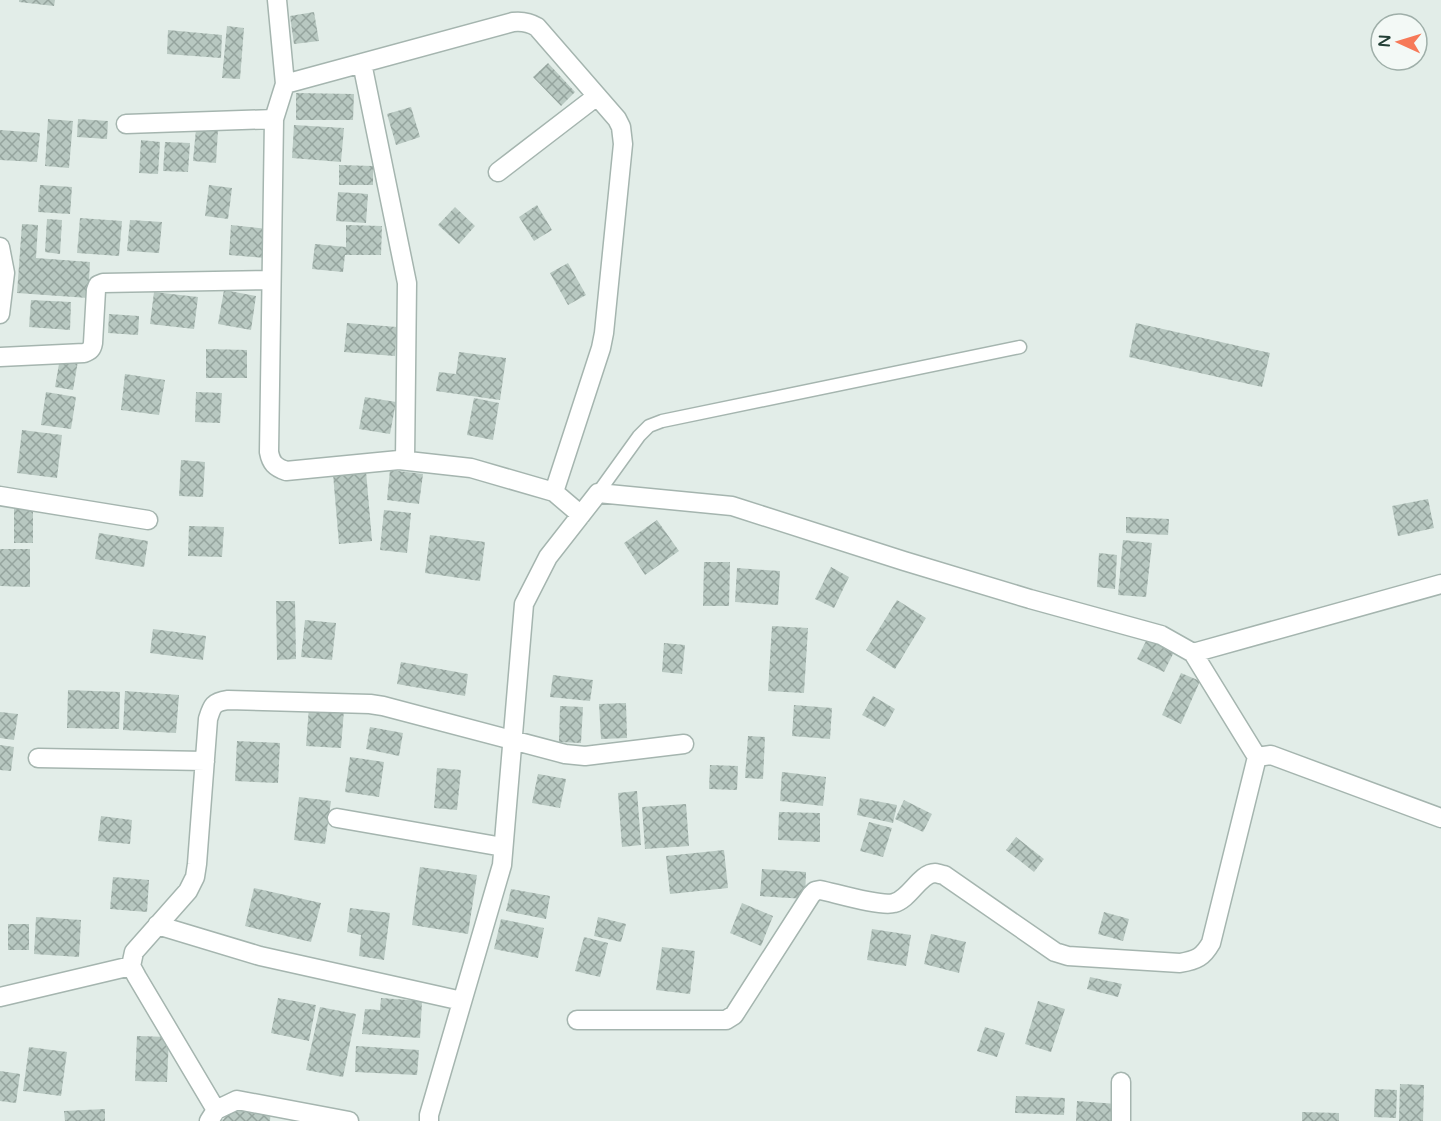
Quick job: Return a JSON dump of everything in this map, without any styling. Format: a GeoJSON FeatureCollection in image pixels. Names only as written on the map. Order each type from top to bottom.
{"type":"FeatureCollection","features":[{"type":"Feature","properties":{"kind":"street"},"geometry":{"type":"LineString","coordinates":[[277,0],[285,84],[274,119],[269,452],[271,462],[286,471],[405,460],[478,469],[554,492],[581,515]]}},
{"type":"Feature","properties":{"kind":"street"},"geometry":{"type":"LineString","coordinates":[[285,84],[521,21],[537,27],[617,119],[624,144],[604,333],[554,492]]}},
{"type":"Feature","properties":{"kind":"street"},"geometry":{"type":"LineString","coordinates":[[362,63],[407,283],[405,460]]}},
{"type":"Feature","properties":{"kind":"street"},"geometry":{"type":"LineString","coordinates":[[498,172],[597,96]]}},
{"type":"Feature","properties":{"kind":"street"},"geometry":{"type":"LineString","coordinates":[[126,123],[274,119]]}},
{"type":"Feature","properties":{"kind":"street"},"geometry":{"type":"LineString","coordinates":[[0,247],[5,273],[0,314]]}},
{"type":"Feature","properties":{"kind":"street"},"geometry":{"type":"LineString","coordinates":[[0,357],[89,351],[93,343],[98,285],[271,280]]}},
{"type":"Feature","properties":{"kind":"street"},"geometry":{"type":"LineString","coordinates":[[429,1121],[502,865],[524,604],[548,557],[598,493],[732,506],[1030,599],[1161,635],[1193,653],[1257,757],[1211,943],[1205,953],[1195,960],[1180,963],[1068,957],[1055,952],[944,875],[936,873],[929,874],[903,900],[890,904],[820,890],[815,891],[734,1015],[726,1020],[577,1020]]}},
{"type":"Feature","properties":{"kind":"street"},"geometry":{"type":"LineString","coordinates":[[0,496],[148,520]]}},
{"type":"Feature","properties":{"kind":"street"},"geometry":{"type":"LineString","coordinates":[[1193,653],[1441,584]]}},
{"type":"Feature","properties":{"kind":"street"},"geometry":{"type":"LineString","coordinates":[[349,1121],[237,1100],[212,1116],[131,966],[134,952],[188,891],[195,877],[208,719],[212,707],[218,702],[228,700],[370,704],[565,754],[585,756],[684,744]]}},
{"type":"Feature","properties":{"kind":"street"},"geometry":{"type":"LineString","coordinates":[[1257,757],[1271,755],[1441,818]]}},
{"type":"Feature","properties":{"kind":"street"},"geometry":{"type":"LineString","coordinates":[[38,758],[205,761]]}},
{"type":"Feature","properties":{"kind":"street"},"geometry":{"type":"LineString","coordinates":[[337,818],[503,847]]}},
{"type":"Feature","properties":{"kind":"street"},"geometry":{"type":"LineString","coordinates":[[157,925],[267,958],[462,1000]]}},
{"type":"Feature","properties":{"kind":"street"},"geometry":{"type":"LineString","coordinates":[[0,997],[131,966]]}},
{"type":"Feature","properties":{"kind":"street"},"geometry":{"type":"LineString","coordinates":[[1121,1082],[1121,1121]]}},
{"type":"Feature","properties":{"kind":"lane"},"geometry":{"type":"LineString","coordinates":[[598,493],[639,436],[649,426],[662,421],[1020,347]]}},
{"type":"Feature","properties":{"kind":"building"},"geometry":{"type":"Polygon","coordinates":[[[19,0],[55,0],[54,6],[19,2],[19,0]]]}},
{"type":"Feature","properties":{"kind":"building"},"geometry":{"type":"Polygon","coordinates":[[[314,12],[319,41],[294,44],[290,16],[314,12]]]}},
{"type":"Feature","properties":{"kind":"building"},"geometry":{"type":"Polygon","coordinates":[[[227,26],[244,28],[240,79],[222,78],[227,26]]]}},
{"type":"Feature","properties":{"kind":"building"},"geometry":{"type":"Polygon","coordinates":[[[168,30],[222,35],[221,58],[167,54],[168,30]]]}},
{"type":"Feature","properties":{"kind":"building"},"geometry":{"type":"Polygon","coordinates":[[[548,63],[575,92],[561,106],[533,77],[548,63]]]}},
{"type":"Feature","properties":{"kind":"building"},"geometry":{"type":"Polygon","coordinates":[[[296,93],[354,94],[353,120],[296,120],[296,93]]]}},
{"type":"Feature","properties":{"kind":"building"},"geometry":{"type":"Polygon","coordinates":[[[411,107],[420,137],[396,145],[387,114],[411,107]]]}},
{"type":"Feature","properties":{"kind":"building"},"geometry":{"type":"Polygon","coordinates":[[[48,119],[73,121],[69,168],[45,166],[48,119]]]}},
{"type":"Feature","properties":{"kind":"building"},"geometry":{"type":"Polygon","coordinates":[[[78,119],[108,121],[107,139],[77,137],[78,119]]]}},
{"type":"Feature","properties":{"kind":"building"},"geometry":{"type":"Polygon","coordinates":[[[294,125],[344,128],[341,162],[292,158],[294,125]]]}},
{"type":"Feature","properties":{"kind":"building"},"geometry":{"type":"Polygon","coordinates":[[[196,129],[218,130],[216,163],[193,161],[196,129]]]}},
{"type":"Feature","properties":{"kind":"building"},"geometry":{"type":"Polygon","coordinates":[[[0,130],[40,133],[37,162],[0,160],[0,130]]]}},
{"type":"Feature","properties":{"kind":"building"},"geometry":{"type":"Polygon","coordinates":[[[141,140],[160,142],[158,174],[139,173],[141,140]]]}},
{"type":"Feature","properties":{"kind":"building"},"geometry":{"type":"Polygon","coordinates":[[[165,142],[190,143],[188,172],[163,171],[165,142]]]}},
{"type":"Feature","properties":{"kind":"building"},"geometry":{"type":"Polygon","coordinates":[[[339,165],[373,166],[373,185],[339,185],[339,165]]]}},
{"type":"Feature","properties":{"kind":"building"},"geometry":{"type":"Polygon","coordinates":[[[40,185],[72,187],[70,214],[38,212],[40,185]]]}},
{"type":"Feature","properties":{"kind":"building"},"geometry":{"type":"Polygon","coordinates":[[[209,185],[232,188],[228,219],[205,216],[209,185]]]}},
{"type":"Feature","properties":{"kind":"building"},"geometry":{"type":"Polygon","coordinates":[[[338,192],[368,194],[366,223],[336,221],[338,192]]]}},
{"type":"Feature","properties":{"kind":"building"},"geometry":{"type":"Polygon","coordinates":[[[537,205],[552,230],[534,241],[519,217],[537,205]]]}},
{"type":"Feature","properties":{"kind":"building"},"geometry":{"type":"Polygon","coordinates":[[[455,207],[475,226],[459,244],[438,225],[455,207]]]}},
{"type":"Feature","properties":{"kind":"building"},"geometry":{"type":"Polygon","coordinates":[[[80,218],[122,221],[119,256],[77,253],[80,218]]]}},
{"type":"Feature","properties":{"kind":"building"},"geometry":{"type":"Polygon","coordinates":[[[47,219],[62,220],[60,254],[45,252],[47,219]]]}},
{"type":"Feature","properties":{"kind":"building"},"geometry":{"type":"Polygon","coordinates":[[[130,220],[162,222],[159,253],[127,251],[130,220]]]}},
{"type":"Feature","properties":{"kind":"building"},"geometry":{"type":"Polygon","coordinates":[[[22,224],[38,225],[36,258],[90,262],[88,298],[17,293],[22,224]]]}},
{"type":"Feature","properties":{"kind":"building"},"geometry":{"type":"Polygon","coordinates":[[[231,225],[268,229],[265,258],[229,255],[231,225]]]}},
{"type":"Feature","properties":{"kind":"building"},"geometry":{"type":"Polygon","coordinates":[[[346,225],[382,226],[381,255],[345,255],[343,272],[312,269],[315,244],[346,247],[346,225]]]}},
{"type":"Feature","properties":{"kind":"building"},"geometry":{"type":"Polygon","coordinates":[[[568,263],[586,295],[568,305],[550,273],[568,263]]]}},
{"type":"Feature","properties":{"kind":"building"},"geometry":{"type":"Polygon","coordinates":[[[224,290],[256,296],[251,330],[218,324],[224,290]]]}},
{"type":"Feature","properties":{"kind":"building"},"geometry":{"type":"Polygon","coordinates":[[[154,292],[198,297],[194,329],[150,324],[154,292]]]}},
{"type":"Feature","properties":{"kind":"building"},"geometry":{"type":"Polygon","coordinates":[[[31,300],[71,302],[70,330],[29,327],[31,300]]]}},
{"type":"Feature","properties":{"kind":"building"},"geometry":{"type":"Polygon","coordinates":[[[109,314],[139,316],[138,335],[108,333],[109,314]]]}},
{"type":"Feature","properties":{"kind":"building"},"geometry":{"type":"Polygon","coordinates":[[[347,323],[397,327],[395,356],[344,352],[347,323]]]}},
{"type":"Feature","properties":{"kind":"building"},"geometry":{"type":"Polygon","coordinates":[[[1136,323],[1270,353],[1262,387],[1129,357],[1136,323]]]}},
{"type":"Feature","properties":{"kind":"building"},"geometry":{"type":"Polygon","coordinates":[[[206,349],[247,350],[247,378],[206,378],[206,349]]]}},
{"type":"Feature","properties":{"kind":"building"},"geometry":{"type":"Polygon","coordinates":[[[459,352],[506,358],[500,400],[436,391],[439,372],[456,374],[459,352]]]}},
{"type":"Feature","properties":{"kind":"building"},"geometry":{"type":"Polygon","coordinates":[[[60,358],[78,361],[73,390],[55,387],[60,358]]]}},
{"type":"Feature","properties":{"kind":"building"},"geometry":{"type":"Polygon","coordinates":[[[125,374],[165,380],[159,415],[121,410],[125,374]]]}},
{"type":"Feature","properties":{"kind":"building"},"geometry":{"type":"Polygon","coordinates":[[[46,392],[76,397],[71,429],[41,425],[46,392]]]}},
{"type":"Feature","properties":{"kind":"building"},"geometry":{"type":"Polygon","coordinates":[[[196,392],[222,393],[220,423],[195,422],[196,392]]]}},
{"type":"Feature","properties":{"kind":"building"},"geometry":{"type":"Polygon","coordinates":[[[365,397],[396,402],[390,434],[359,429],[365,397]]]}},
{"type":"Feature","properties":{"kind":"building"},"geometry":{"type":"Polygon","coordinates":[[[474,398],[499,403],[493,440],[467,435],[474,398]]]}},
{"type":"Feature","properties":{"kind":"building"},"geometry":{"type":"Polygon","coordinates":[[[22,430],[62,435],[57,478],[17,473],[22,430]]]}},
{"type":"Feature","properties":{"kind":"building"},"geometry":{"type":"Polygon","coordinates":[[[181,460],[205,462],[203,497],[179,496],[181,460]]]}},
{"type":"Feature","properties":{"kind":"building"},"geometry":{"type":"Polygon","coordinates":[[[390,470],[423,474],[419,504],[387,500],[390,470]]]}},
{"type":"Feature","properties":{"kind":"building"},"geometry":{"type":"Polygon","coordinates":[[[366,471],[372,541],[339,544],[333,474],[366,471]]]}},
{"type":"Feature","properties":{"kind":"building"},"geometry":{"type":"Polygon","coordinates":[[[1428,499],[1434,528],[1398,536],[1392,506],[1428,499]]]}},
{"type":"Feature","properties":{"kind":"building"},"geometry":{"type":"Polygon","coordinates":[[[14,508],[33,508],[33,543],[14,543],[14,508]]]}},
{"type":"Feature","properties":{"kind":"building"},"geometry":{"type":"Polygon","coordinates":[[[384,510],[411,513],[407,553],[380,550],[384,510]]]}},
{"type":"Feature","properties":{"kind":"building"},"geometry":{"type":"Polygon","coordinates":[[[1126,517],[1169,519],[1168,535],[1126,533],[1126,517]]]}},
{"type":"Feature","properties":{"kind":"building"},"geometry":{"type":"Polygon","coordinates":[[[657,520],[679,551],[645,575],[624,543],[657,520]]]}},
{"type":"Feature","properties":{"kind":"building"},"geometry":{"type":"Polygon","coordinates":[[[189,526],[224,527],[222,557],[188,556],[189,526]]]}},
{"type":"Feature","properties":{"kind":"building"},"geometry":{"type":"Polygon","coordinates":[[[99,533],[148,541],[144,567],[95,559],[99,533]]]}},
{"type":"Feature","properties":{"kind":"building"},"geometry":{"type":"Polygon","coordinates":[[[430,535],[485,542],[480,581],[425,573],[430,535]]]}},
{"type":"Feature","properties":{"kind":"building"},"geometry":{"type":"Polygon","coordinates":[[[1123,540],[1152,543],[1146,597],[1118,595],[1123,540]]]}},
{"type":"Feature","properties":{"kind":"building"},"geometry":{"type":"Polygon","coordinates":[[[0,549],[30,549],[30,587],[0,586],[0,549]]]}},
{"type":"Feature","properties":{"kind":"building"},"geometry":{"type":"Polygon","coordinates":[[[1099,553],[1117,555],[1115,589],[1097,587],[1099,553]]]}},
{"type":"Feature","properties":{"kind":"building"},"geometry":{"type":"Polygon","coordinates":[[[704,562],[730,562],[729,606],[703,606],[704,562]]]}},
{"type":"Feature","properties":{"kind":"building"},"geometry":{"type":"Polygon","coordinates":[[[831,567],[849,577],[834,608],[815,599],[831,567]]]}},
{"type":"Feature","properties":{"kind":"building"},"geometry":{"type":"Polygon","coordinates":[[[737,568],[780,571],[778,605],[735,602],[737,568]]]}},
{"type":"Feature","properties":{"kind":"building"},"geometry":{"type":"Polygon","coordinates":[[[897,600],[926,618],[895,669],[866,650],[897,600]]]}},
{"type":"Feature","properties":{"kind":"building"},"geometry":{"type":"Polygon","coordinates":[[[276,601],[295,601],[296,659],[277,660],[276,601]]]}},
{"type":"Feature","properties":{"kind":"building"},"geometry":{"type":"Polygon","coordinates":[[[305,620],[336,623],[332,660],[301,657],[305,620]]]}},
{"type":"Feature","properties":{"kind":"building"},"geometry":{"type":"Polygon","coordinates":[[[772,626],[808,628],[804,693],[768,691],[772,626]]]}},
{"type":"Feature","properties":{"kind":"building"},"geometry":{"type":"Polygon","coordinates":[[[153,629],[206,636],[203,660],[150,653],[153,629]]]}},
{"type":"Feature","properties":{"kind":"building"},"geometry":{"type":"Polygon","coordinates":[[[1148,637],[1175,650],[1164,672],[1137,659],[1148,637]]]}},
{"type":"Feature","properties":{"kind":"building"},"geometry":{"type":"Polygon","coordinates":[[[664,643],[685,645],[682,674],[662,672],[664,643]]]}},
{"type":"Feature","properties":{"kind":"building"},"geometry":{"type":"Polygon","coordinates":[[[401,662],[468,674],[465,696],[397,684],[401,662]]]}},
{"type":"Feature","properties":{"kind":"building"},"geometry":{"type":"Polygon","coordinates":[[[1181,673],[1200,681],[1181,724],[1162,715],[1181,673]]]}},
{"type":"Feature","properties":{"kind":"building"},"geometry":{"type":"Polygon","coordinates":[[[553,675],[593,680],[590,701],[550,697],[553,675]]]}},
{"type":"Feature","properties":{"kind":"building"},"geometry":{"type":"Polygon","coordinates":[[[68,690],[120,692],[119,729],[67,728],[68,690]]]}},
{"type":"Feature","properties":{"kind":"building"},"geometry":{"type":"Polygon","coordinates":[[[125,691],[179,695],[176,733],[123,730],[125,691]]]}},
{"type":"Feature","properties":{"kind":"building"},"geometry":{"type":"Polygon","coordinates":[[[873,696],[895,709],[885,727],[862,715],[873,696]]]}},
{"type":"Feature","properties":{"kind":"building"},"geometry":{"type":"Polygon","coordinates":[[[626,703],[627,738],[601,739],[599,704],[626,703]]]}},
{"type":"Feature","properties":{"kind":"building"},"geometry":{"type":"Polygon","coordinates":[[[794,705],[832,708],[830,739],[792,736],[794,705]]]}},
{"type":"Feature","properties":{"kind":"building"},"geometry":{"type":"Polygon","coordinates":[[[560,706],[583,707],[581,743],[559,742],[560,706]]]}},
{"type":"Feature","properties":{"kind":"building"},"geometry":{"type":"Polygon","coordinates":[[[309,707],[344,710],[341,748],[306,746],[309,707]]]}},
{"type":"Feature","properties":{"kind":"building"},"geometry":{"type":"Polygon","coordinates":[[[0,712],[18,714],[14,740],[0,738],[0,712]]]}},
{"type":"Feature","properties":{"kind":"building"},"geometry":{"type":"Polygon","coordinates":[[[370,727],[403,733],[399,756],[366,749],[370,727]]]}},
{"type":"Feature","properties":{"kind":"building"},"geometry":{"type":"Polygon","coordinates":[[[748,736],[765,737],[763,779],[745,778],[748,736]]]}},
{"type":"Feature","properties":{"kind":"building"},"geometry":{"type":"Polygon","coordinates":[[[237,741],[280,743],[278,783],[235,781],[237,741]]]}},
{"type":"Feature","properties":{"kind":"building"},"geometry":{"type":"Polygon","coordinates":[[[0,745],[14,747],[11,771],[0,770],[0,745]]]}},
{"type":"Feature","properties":{"kind":"building"},"geometry":{"type":"Polygon","coordinates":[[[350,757],[384,762],[379,797],[345,792],[350,757]]]}},
{"type":"Feature","properties":{"kind":"building"},"geometry":{"type":"Polygon","coordinates":[[[710,765],[738,766],[737,790],[709,789],[710,765]]]}},
{"type":"Feature","properties":{"kind":"building"},"geometry":{"type":"Polygon","coordinates":[[[437,768],[461,770],[457,810],[434,808],[437,768]]]}},
{"type":"Feature","properties":{"kind":"building"},"geometry":{"type":"Polygon","coordinates":[[[782,772],[826,777],[823,806],[780,801],[782,772]]]}},
{"type":"Feature","properties":{"kind":"building"},"geometry":{"type":"Polygon","coordinates":[[[538,774],[566,779],[560,808],[532,803],[538,774]]]}},
{"type":"Feature","properties":{"kind":"building"},"geometry":{"type":"Polygon","coordinates":[[[637,791],[641,845],[622,847],[618,793],[637,791]]]}},
{"type":"Feature","properties":{"kind":"building"},"geometry":{"type":"Polygon","coordinates":[[[299,797],[331,801],[325,844],[294,840],[299,797]]]}},
{"type":"Feature","properties":{"kind":"building"},"geometry":{"type":"Polygon","coordinates":[[[860,798],[897,805],[893,823],[857,815],[860,798]]]}},
{"type":"Feature","properties":{"kind":"building"},"geometry":{"type":"Polygon","coordinates":[[[904,800],[932,814],[923,832],[895,819],[904,800]]]}},
{"type":"Feature","properties":{"kind":"building"},"geometry":{"type":"Polygon","coordinates":[[[686,804],[689,846],[645,849],[642,807],[686,804]]]}},
{"type":"Feature","properties":{"kind":"building"},"geometry":{"type":"Polygon","coordinates":[[[779,812],[820,813],[820,842],[778,840],[779,812]]]}},
{"type":"Feature","properties":{"kind":"building"},"geometry":{"type":"Polygon","coordinates":[[[101,816],[132,820],[130,844],[98,841],[101,816]]]}},
{"type":"Feature","properties":{"kind":"building"},"geometry":{"type":"Polygon","coordinates":[[[869,822],[892,828],[883,857],[860,851],[869,822]]]}},
{"type":"Feature","properties":{"kind":"building"},"geometry":{"type":"Polygon","coordinates":[[[1016,837],[1044,859],[1034,872],[1006,850],[1016,837]]]}},
{"type":"Feature","properties":{"kind":"building"},"geometry":{"type":"Polygon","coordinates":[[[724,850],[728,888],[670,894],[666,856],[724,850]]]}},
{"type":"Feature","properties":{"kind":"building"},"geometry":{"type":"Polygon","coordinates":[[[420,867],[477,875],[468,934],[412,925],[420,867]]]}},
{"type":"Feature","properties":{"kind":"building"},"geometry":{"type":"Polygon","coordinates":[[[762,869],[806,872],[805,899],[760,896],[762,869]]]}},
{"type":"Feature","properties":{"kind":"building"},"geometry":{"type":"Polygon","coordinates":[[[113,877],[149,880],[147,912],[110,909],[113,877]]]}},
{"type":"Feature","properties":{"kind":"building"},"geometry":{"type":"Polygon","coordinates":[[[254,888],[321,903],[311,942],[245,926],[254,888]]]}},
{"type":"Feature","properties":{"kind":"building"},"geometry":{"type":"Polygon","coordinates":[[[511,889],[550,896],[546,919],[506,911],[511,889]]]}},
{"type":"Feature","properties":{"kind":"building"},"geometry":{"type":"Polygon","coordinates":[[[742,903],[773,916],[761,946],[730,933],[742,903]]]}},
{"type":"Feature","properties":{"kind":"building"},"geometry":{"type":"Polygon","coordinates":[[[350,908],[390,913],[384,960],[359,956],[361,935],[347,932],[350,908]]]}},
{"type":"Feature","properties":{"kind":"building"},"geometry":{"type":"Polygon","coordinates":[[[1104,912],[1129,919],[1123,941],[1098,934],[1104,912]]]}},
{"type":"Feature","properties":{"kind":"building"},"geometry":{"type":"Polygon","coordinates":[[[36,917],[81,920],[79,957],[34,954],[36,917]]]}},
{"type":"Feature","properties":{"kind":"building"},"geometry":{"type":"Polygon","coordinates":[[[598,917],[626,924],[621,942],[594,936],[598,917]]]}},
{"type":"Feature","properties":{"kind":"building"},"geometry":{"type":"Polygon","coordinates":[[[501,919],[544,928],[538,958],[494,949],[501,919]]]}},
{"type":"Feature","properties":{"kind":"building"},"geometry":{"type":"Polygon","coordinates":[[[8,924],[29,924],[29,950],[8,950],[8,924]]]}},
{"type":"Feature","properties":{"kind":"building"},"geometry":{"type":"Polygon","coordinates":[[[872,929],[911,935],[906,966],[867,960],[872,929]]]}},
{"type":"Feature","properties":{"kind":"building"},"geometry":{"type":"Polygon","coordinates":[[[931,934],[966,942],[959,973],[924,964],[931,934]]]}},
{"type":"Feature","properties":{"kind":"building"},"geometry":{"type":"Polygon","coordinates":[[[584,937],[608,943],[600,977],[575,971],[584,937]]]}},
{"type":"Feature","properties":{"kind":"building"},"geometry":{"type":"Polygon","coordinates":[[[662,947],[695,951],[690,994],[656,990],[662,947]]]}},
{"type":"Feature","properties":{"kind":"building"},"geometry":{"type":"Polygon","coordinates":[[[1090,977],[1122,984],[1118,997],[1087,989],[1090,977]]]}},
{"type":"Feature","properties":{"kind":"building"},"geometry":{"type":"Polygon","coordinates":[[[278,998],[316,1005],[309,1041],[271,1033],[278,998]]]}},
{"type":"Feature","properties":{"kind":"building"},"geometry":{"type":"Polygon","coordinates":[[[381,998],[422,1001],[420,1038],[362,1034],[365,1009],[380,1010],[381,998]]]}},
{"type":"Feature","properties":{"kind":"building"},"geometry":{"type":"Polygon","coordinates":[[[1038,1001],[1065,1009],[1051,1052],[1025,1044],[1038,1001]]]}},
{"type":"Feature","properties":{"kind":"building"},"geometry":{"type":"Polygon","coordinates":[[[320,1007],[356,1014],[343,1077],[306,1070],[320,1007]]]}},
{"type":"Feature","properties":{"kind":"building"},"geometry":{"type":"Polygon","coordinates":[[[985,1027],[1005,1033],[997,1057],[977,1051],[985,1027]]]}},
{"type":"Feature","properties":{"kind":"building"},"geometry":{"type":"Polygon","coordinates":[[[137,1036],[169,1037],[167,1082],[135,1081],[137,1036]]]}},
{"type":"Feature","properties":{"kind":"building"},"geometry":{"type":"Polygon","coordinates":[[[356,1046],[419,1050],[417,1075],[355,1072],[356,1046]]]}},
{"type":"Feature","properties":{"kind":"building"},"geometry":{"type":"Polygon","coordinates":[[[29,1047],[67,1052],[61,1096],[23,1091],[29,1047]]]}},
{"type":"Feature","properties":{"kind":"building"},"geometry":{"type":"Polygon","coordinates":[[[0,1071],[20,1074],[16,1103],[0,1101],[0,1071]]]}},
{"type":"Feature","properties":{"kind":"building"},"geometry":{"type":"Polygon","coordinates":[[[1400,1084],[1424,1085],[1423,1121],[1399,1121],[1400,1084]]]}},
{"type":"Feature","properties":{"kind":"building"},"geometry":{"type":"Polygon","coordinates":[[[1375,1089],[1397,1090],[1396,1118],[1374,1117],[1375,1089]]]}},
{"type":"Feature","properties":{"kind":"building"},"geometry":{"type":"Polygon","coordinates":[[[1016,1096],[1065,1098],[1064,1115],[1015,1113],[1016,1096]]]}},
{"type":"Feature","properties":{"kind":"building"},"geometry":{"type":"Polygon","coordinates":[[[1077,1101],[1117,1104],[1116,1121],[1076,1121],[1077,1101]]]}},
{"type":"Feature","properties":{"kind":"building"},"geometry":{"type":"Polygon","coordinates":[[[234,1106],[271,1110],[270,1121],[222,1121],[234,1106]]]}},
{"type":"Feature","properties":{"kind":"building"},"geometry":{"type":"Polygon","coordinates":[[[105,1109],[105,1121],[65,1121],[64,1111],[105,1109]]]}},
{"type":"Feature","properties":{"kind":"building"},"geometry":{"type":"Polygon","coordinates":[[[1302,1112],[1339,1113],[1339,1121],[1302,1121],[1302,1112]]]}}]}
